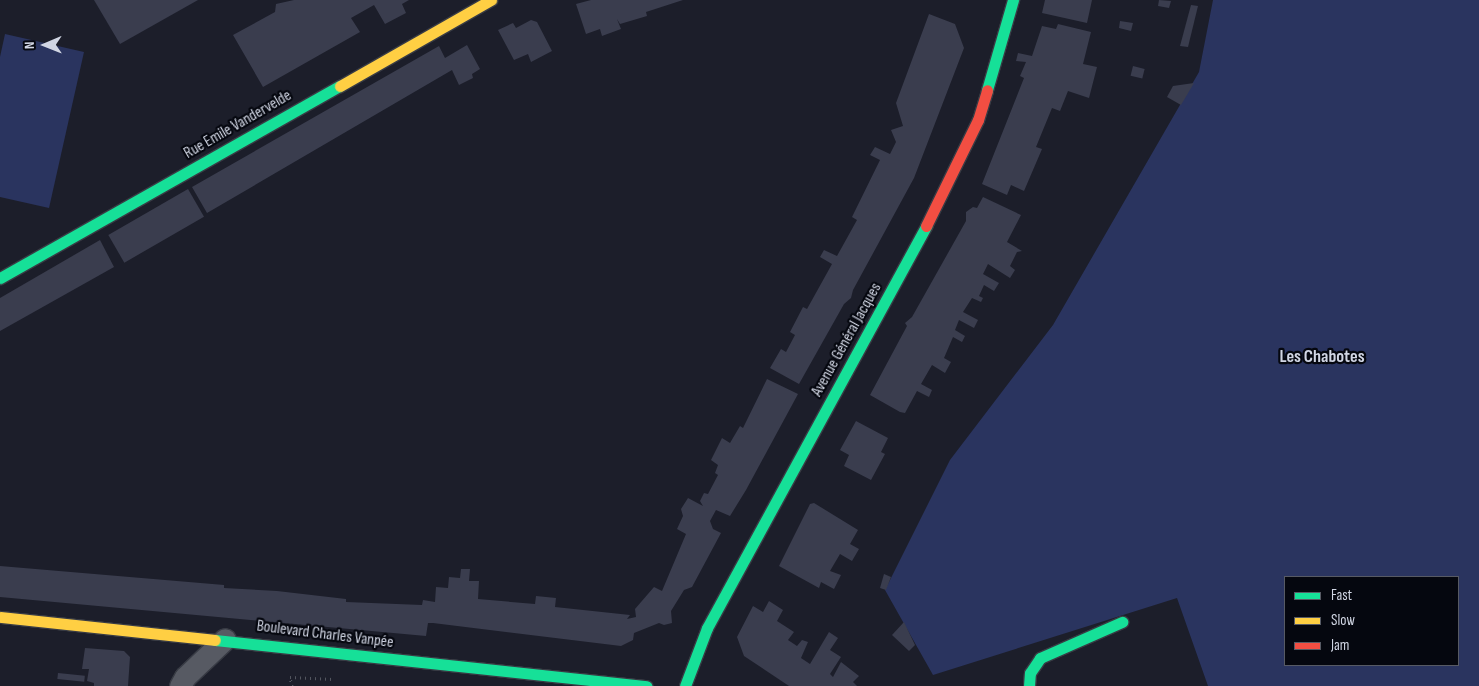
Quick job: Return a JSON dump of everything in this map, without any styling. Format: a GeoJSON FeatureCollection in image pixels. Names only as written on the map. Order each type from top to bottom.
{"type":"FeatureCollection","features":[{"type":"Feature","properties":{"kind":"main road","name":"Rue Emile Vandervelde"},"geometry":{"type":"LineString","coordinates":[[0,278],[491,0]]}},
{"type":"Feature","properties":{"kind":"main road","name":"Avenue Général Jacques"},"geometry":{"type":"LineString","coordinates":[[685,686],[707,628],[948,188],[978,120],[1000,55],[1013,0]]}},
{"type":"Feature","properties":{"kind":"main road","name":"Boulevard Charles Vanpée"},"geometry":{"type":"LineString","coordinates":[[0,617],[353,652],[420,664],[647,686]]}},
{"type":"Feature","properties":{"kind":"main road"},"geometry":{"type":"LineString","coordinates":[[1029,686],[1030,673],[1040,658],[1122,622]]}},
{"type":"Feature","properties":{"kind":"street"},"geometry":{"type":"LineString","coordinates":[[180,686],[185,677],[225,639]]}},
{"type":"Feature","properties":{"kind":"path"},"geometry":{"type":"LineString","coordinates":[[292,686],[290,677],[342,680]]}},
{"type":"Feature","properties":{"kind":"shaded area"},"geometry":{"type":"Polygon","coordinates":[[[1213,0],[1479,0],[1479,686],[1208,686],[1177,598],[933,675],[885,590],[950,460],[1053,325],[1199,72],[1213,0]]]}},
{"type":"Feature","properties":{"kind":"shaded area"},"geometry":{"type":"Polygon","coordinates":[[[5,34],[84,52],[49,208],[0,197],[0,57],[5,34]]]}},
{"type":"Feature","properties":{"kind":"building"},"geometry":{"type":"Polygon","coordinates":[[[94,0],[198,0],[120,44],[94,0]]]}},
{"type":"Feature","properties":{"kind":"building"},"geometry":{"type":"Polygon","coordinates":[[[294,0],[409,0],[402,4],[406,13],[385,24],[374,5],[351,18],[360,32],[263,87],[233,35],[275,12],[276,4],[294,0]]]}},
{"type":"Feature","properties":{"kind":"building"},"geometry":{"type":"Polygon","coordinates":[[[591,0],[683,0],[646,12],[647,16],[620,24],[617,19],[621,29],[602,36],[600,29],[586,34],[576,4],[591,0]]]}},
{"type":"Feature","properties":{"kind":"building"},"geometry":{"type":"Polygon","coordinates":[[[1045,0],[1092,0],[1087,23],[1042,13],[1045,0]]]}},
{"type":"Feature","properties":{"kind":"building"},"geometry":{"type":"Polygon","coordinates":[[[1159,0],[1171,1],[1169,8],[1158,6],[1159,0]]]}},
{"type":"Feature","properties":{"kind":"building"},"geometry":{"type":"Polygon","coordinates":[[[1191,5],[1198,6],[1188,47],[1180,46],[1191,5]]]}},
{"type":"Feature","properties":{"kind":"building"},"geometry":{"type":"Polygon","coordinates":[[[929,14],[955,24],[964,48],[914,178],[853,290],[851,298],[844,304],[799,384],[770,368],[781,349],[786,352],[795,335],[790,332],[803,307],[807,309],[832,264],[820,257],[824,250],[837,256],[857,220],[852,217],[880,160],[870,155],[875,147],[890,154],[896,142],[891,130],[903,126],[896,103],[929,14]]]}},
{"type":"Feature","properties":{"kind":"building"},"geometry":{"type":"Polygon","coordinates":[[[531,20],[537,22],[552,51],[531,62],[528,54],[514,60],[498,30],[513,23],[516,28],[531,20]]]}},
{"type":"Feature","properties":{"kind":"building"},"geometry":{"type":"Polygon","coordinates":[[[1120,21],[1133,23],[1131,31],[1119,28],[1120,21]]]}},
{"type":"Feature","properties":{"kind":"building"},"geometry":{"type":"Polygon","coordinates":[[[1058,24],[1091,32],[1083,64],[1097,67],[1089,98],[1068,91],[1060,111],[1052,108],[1036,147],[1042,149],[1024,191],[1011,185],[1007,195],[982,184],[1024,78],[1020,76],[1026,62],[1016,61],[1018,53],[1032,56],[1042,26],[1056,29],[1058,24]]]}},
{"type":"Feature","properties":{"kind":"building"},"geometry":{"type":"Polygon","coordinates":[[[467,45],[480,69],[472,74],[473,78],[459,85],[452,70],[207,213],[192,187],[439,46],[445,58],[467,45]]]}},
{"type":"Feature","properties":{"kind":"building"},"geometry":{"type":"Polygon","coordinates":[[[1133,66],[1145,69],[1142,79],[1131,76],[1133,66]]]}},
{"type":"Feature","properties":{"kind":"building"},"geometry":{"type":"Polygon","coordinates":[[[1194,83],[1181,105],[1167,97],[1173,86],[1194,83]]]}},
{"type":"Feature","properties":{"kind":"building"},"geometry":{"type":"Polygon","coordinates":[[[188,189],[204,217],[124,263],[108,235],[188,189]]]}},
{"type":"Feature","properties":{"kind":"building"},"geometry":{"type":"Polygon","coordinates":[[[983,197],[1021,215],[1007,242],[1022,251],[1017,252],[1010,266],[1015,270],[1010,278],[988,264],[983,274],[999,283],[994,291],[984,285],[979,296],[983,298],[981,302],[972,298],[963,312],[978,320],[974,328],[959,320],[955,330],[965,336],[962,342],[953,337],[944,358],[951,362],[945,373],[932,365],[921,384],[932,390],[929,397],[917,391],[905,413],[900,412],[870,395],[907,326],[905,323],[912,317],[966,221],[966,212],[973,207],[977,208],[983,197]]]}},
{"type":"Feature","properties":{"kind":"building"},"geometry":{"type":"Polygon","coordinates":[[[100,240],[114,267],[0,331],[0,298],[100,240]]]}},
{"type":"Feature","properties":{"kind":"building"},"geometry":{"type":"Polygon","coordinates":[[[767,379],[798,394],[746,490],[730,516],[716,510],[710,521],[713,529],[721,533],[692,587],[684,590],[671,611],[672,623],[664,625],[659,623],[634,633],[633,640],[621,646],[433,623],[428,623],[426,636],[0,597],[0,566],[224,585],[224,588],[277,591],[346,599],[346,602],[422,605],[423,600],[435,602],[436,587],[448,588],[449,577],[460,578],[461,569],[470,569],[469,581],[479,581],[478,599],[535,604],[536,596],[556,598],[555,607],[630,615],[627,619],[636,617],[635,609],[654,587],[662,591],[686,534],[677,529],[683,516],[681,509],[688,498],[703,506],[700,501],[704,493],[708,494],[718,475],[715,473],[718,465],[711,460],[722,438],[730,443],[740,426],[743,428],[767,379]]]}},
{"type":"Feature","properties":{"kind":"building"},"geometry":{"type":"Polygon","coordinates":[[[856,421],[888,438],[881,452],[885,454],[871,480],[844,466],[849,455],[840,450],[856,421]]]}},
{"type":"Feature","properties":{"kind":"building"},"geometry":{"type":"Polygon","coordinates":[[[814,503],[858,530],[850,544],[859,549],[852,561],[840,554],[830,571],[841,575],[834,589],[821,582],[819,588],[779,566],[810,504],[814,503]]]}},
{"type":"Feature","properties":{"kind":"building"},"geometry":{"type":"Polygon","coordinates":[[[884,574],[891,577],[886,590],[880,588],[884,574]]]}},
{"type":"Feature","properties":{"kind":"building"},"geometry":{"type":"Polygon","coordinates":[[[769,601],[783,610],[777,621],[794,632],[788,640],[797,646],[802,640],[808,642],[801,658],[810,664],[829,632],[838,638],[830,650],[841,657],[830,674],[833,677],[841,662],[859,676],[853,682],[857,686],[789,686],[744,656],[737,637],[753,606],[763,612],[769,601]]]}},
{"type":"Feature","properties":{"kind":"building"},"geometry":{"type":"Polygon","coordinates":[[[904,622],[915,645],[909,651],[892,635],[904,622]]]}},
{"type":"Feature","properties":{"kind":"building"},"geometry":{"type":"Polygon","coordinates":[[[85,648],[124,651],[130,657],[128,686],[94,686],[94,683],[87,681],[89,669],[82,669],[85,648]]]}},
{"type":"Feature","properties":{"kind":"building"},"geometry":{"type":"Polygon","coordinates":[[[58,673],[85,676],[84,682],[57,679],[58,673]]]}},
{"type":"Feature","properties":{"kind":"traffic: fast"},"geometry":{"type":"LineString","coordinates":[[987,90],[1013,0]]}},
{"type":"Feature","properties":{"kind":"traffic: fast"},"geometry":{"type":"LineString","coordinates":[[0,278],[340,86]]}},
{"type":"Feature","properties":{"kind":"traffic: fast"},"geometry":{"type":"LineString","coordinates":[[685,686],[707,628],[926,226]]}},
{"type":"Feature","properties":{"kind":"traffic: fast"},"geometry":{"type":"LineString","coordinates":[[1029,686],[1030,673],[1040,658],[1122,622]]}},
{"type":"Feature","properties":{"kind":"traffic: fast"},"geometry":{"type":"LineString","coordinates":[[215,640],[647,686]]}},
{"type":"Feature","properties":{"kind":"traffic: slow"},"geometry":{"type":"LineString","coordinates":[[340,86],[491,0]]}},
{"type":"Feature","properties":{"kind":"traffic: slow"},"geometry":{"type":"LineString","coordinates":[[0,617],[215,640]]}},
{"type":"Feature","properties":{"kind":"traffic: jam"},"geometry":{"type":"LineString","coordinates":[[926,226],[978,120],[987,90]]}},
{"type":"Feature","properties":{"kind":"district","name":"Les Chabotes"},"geometry":{"type":"Point","coordinates":[1322,357]}}]}
